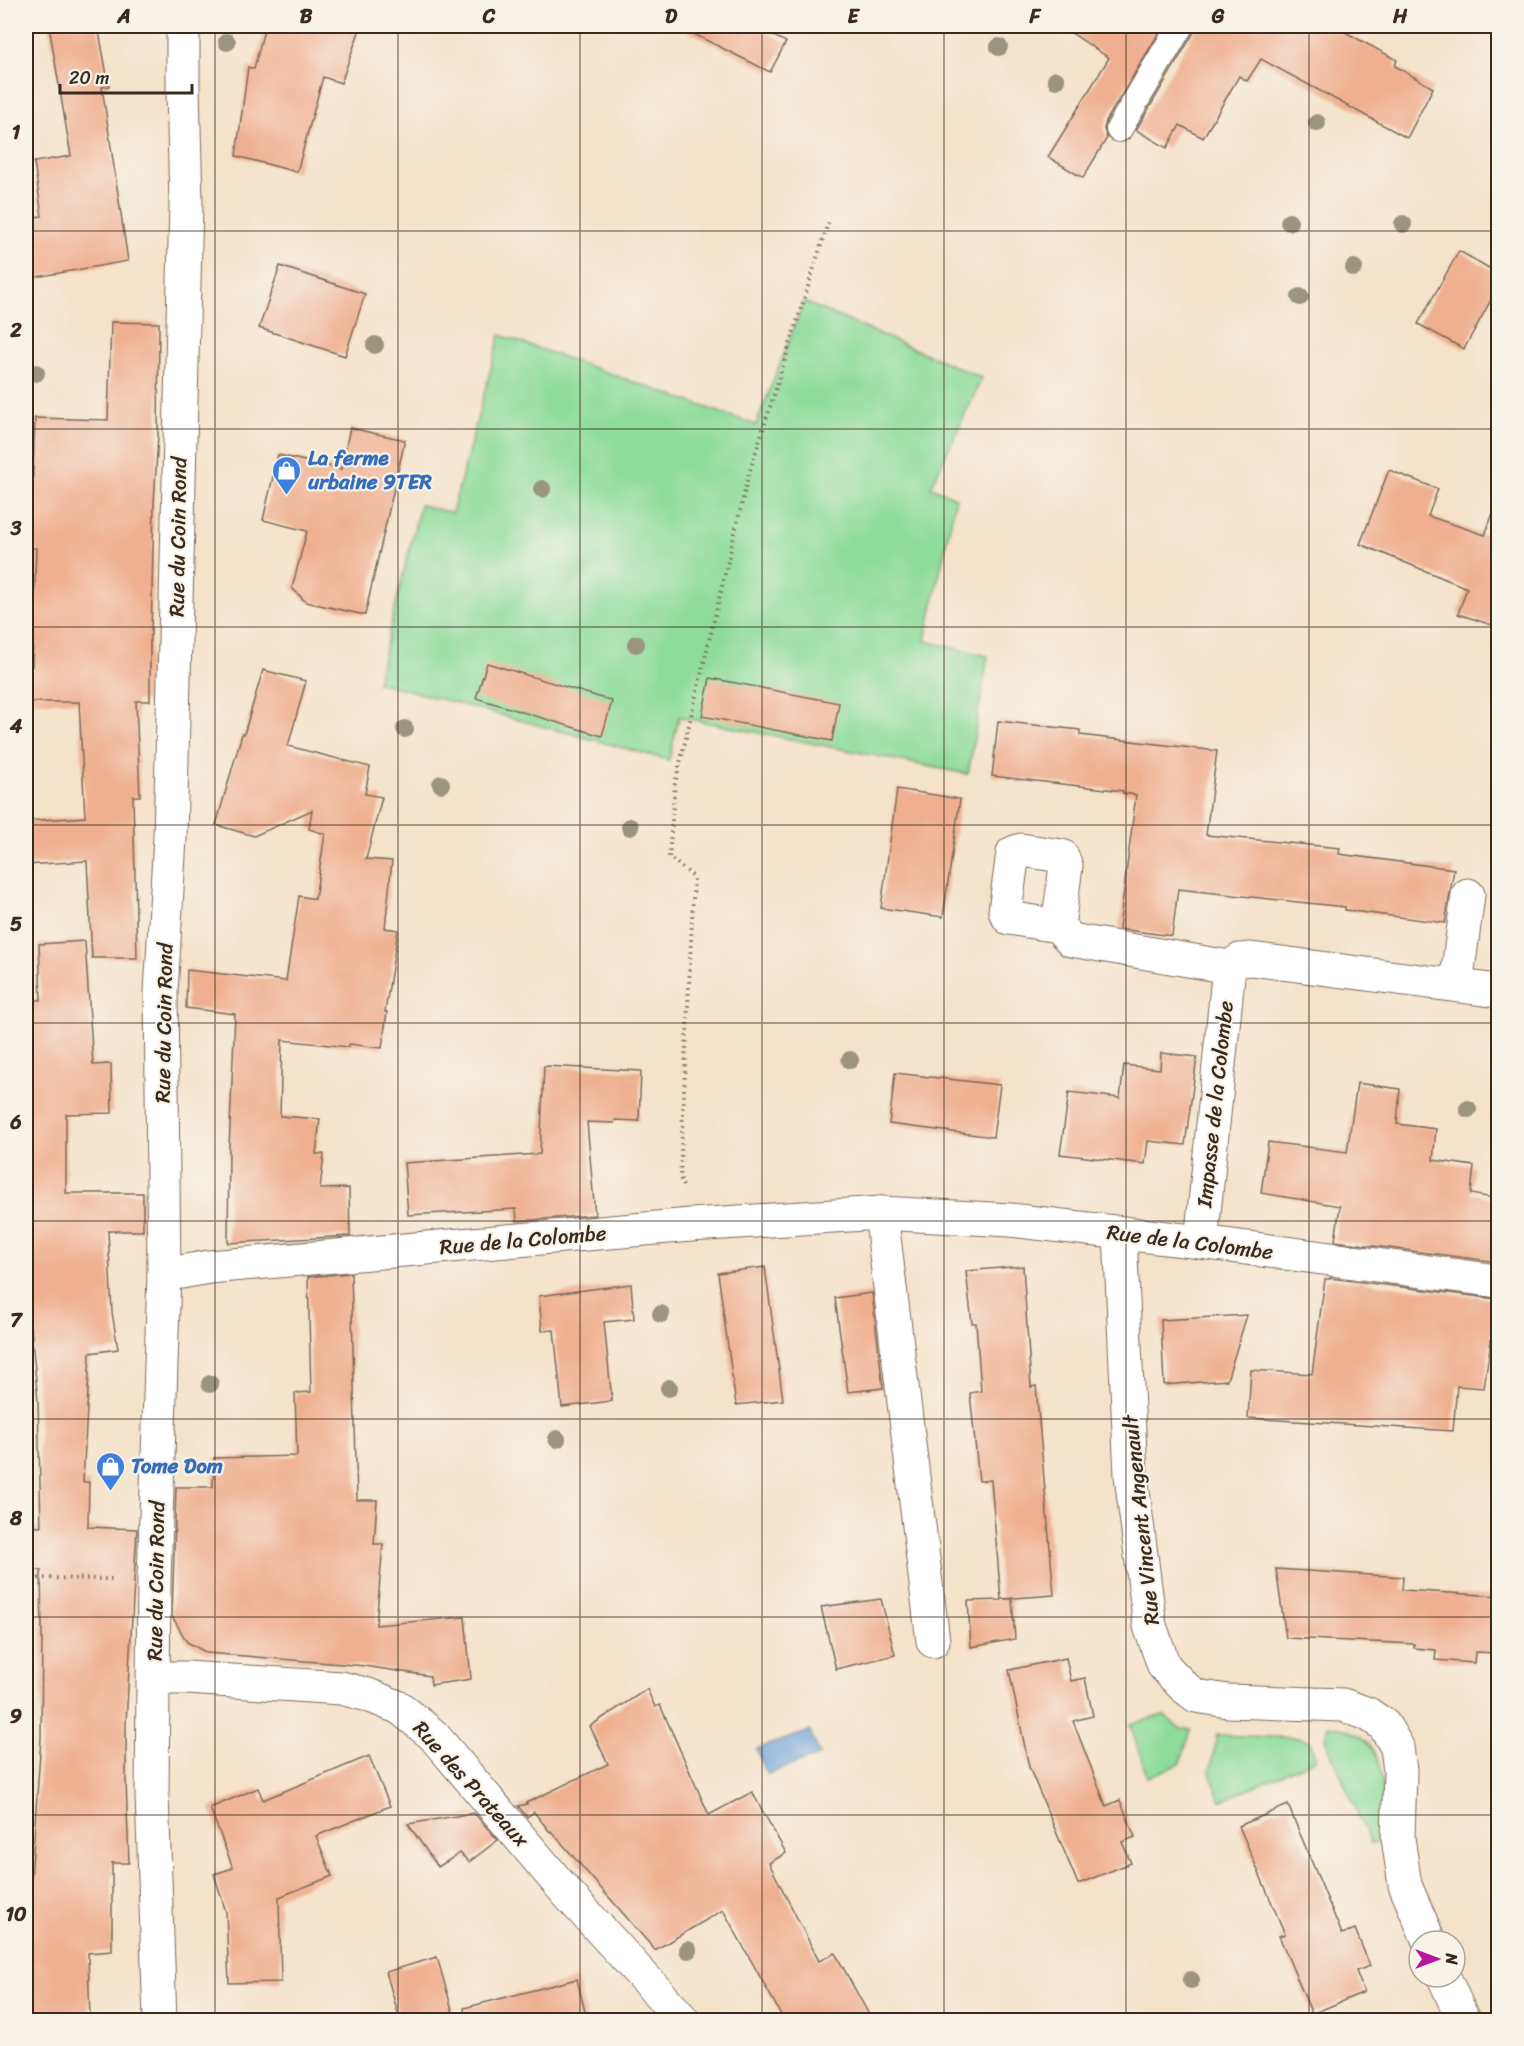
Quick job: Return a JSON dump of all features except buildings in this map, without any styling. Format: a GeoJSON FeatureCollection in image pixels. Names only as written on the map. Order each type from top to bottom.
{"type":"FeatureCollection","features":[{"type":"Feature","properties":{"kind":"street","name":"Rue du Coin Rond"},"geometry":{"type":"LineString","coordinates":[[160,2020],[152,1794],[154,1580],[164,1273],[161,992],[170,838],[186,203],[183,26]]}},
{"type":"Feature","properties":{"kind":"street"},"geometry":{"type":"LineString","coordinates":[[1456,986],[1468,895]]}},
{"type":"Feature","properties":{"kind":"street"},"geometry":{"type":"LineString","coordinates":[[1058,926],[1071,940],[1229,967],[1240,960],[1251,959],[1498,991]]}},
{"type":"Feature","properties":{"kind":"street","name":"Impasse de la Colombe"},"geometry":{"type":"LineString","coordinates":[[1201,1242],[1229,967]]}},
{"type":"Feature","properties":{"kind":"street","name":"Rue de la Colombe"},"geometry":{"type":"LineString","coordinates":[[164,1273],[209,1267],[691,1225],[881,1213],[1010,1220],[1201,1242],[1498,1281]]}},
{"type":"Feature","properties":{"kind":"street"},"geometry":{"type":"LineString","coordinates":[[881,1213],[933,1641]]}},
{"type":"Feature","properties":{"kind":"street","name":"Rue Vincent Angenault"},"geometry":{"type":"LineString","coordinates":[[1120,1233],[1131,1476],[1150,1626],[1164,1666],[1196,1696],[1228,1701],[1343,1705],[1368,1714],[1384,1725],[1397,1747],[1400,1771],[1398,1838],[1406,1885],[1424,1929]]}},
{"type":"Feature","properties":{"kind":"street","name":"Rue des Prateaux"},"geometry":{"type":"LineString","coordinates":[[154,1678],[340,1688],[368,1695],[400,1708],[433,1735],[566,1892],[683,2020]]}},
{"type":"Feature","properties":{"kind":"street"},"geometry":{"type":"LineString","coordinates":[[1449,1989],[1463,2020]]}},
{"type":"Feature","properties":{"kind":"lane"},"geometry":{"type":"LineString","coordinates":[[1119,129],[1180,26]]}},
{"type":"Feature","properties":{"kind":"path"},"geometry":{"type":"LineString","coordinates":[[691,1225],[680,1177],[694,877],[669,857],[675,784],[748,477],[829,220]]}},
{"type":"Feature","properties":{"kind":"path"},"geometry":{"type":"LineString","coordinates":[[26,1578],[126,1579]]}},
{"type":"Feature","properties":{"kind":"green space"},"geometry":{"type":"Polygon","coordinates":[[[804,302],[982,378],[931,487],[956,498],[925,641],[988,656],[968,774],[679,717],[669,760],[377,682],[420,505],[452,513],[500,335],[756,425],[804,302]]]}},
{"type":"Feature","properties":{"kind":"green space"},"geometry":{"type":"Polygon","coordinates":[[[1164,1715],[1181,1729],[1191,1730],[1180,1764],[1147,1777],[1130,1724],[1164,1715]]]}},
{"type":"Feature","properties":{"kind":"green space"},"geometry":{"type":"Polygon","coordinates":[[[1328,1726],[1350,1731],[1365,1739],[1375,1752],[1380,1766],[1382,1802],[1380,1840],[1371,1844],[1325,1739],[1328,1726]]]}},
{"type":"Feature","properties":{"kind":"green space"},"geometry":{"type":"Polygon","coordinates":[[[1217,1735],[1300,1738],[1310,1742],[1316,1759],[1221,1801],[1210,1773],[1217,1735]]]}},
{"type":"Feature","properties":{"kind":"water"},"geometry":{"type":"Polygon","coordinates":[[[810,1731],[820,1755],[767,1774],[756,1749],[810,1731]]]}},
{"type":"Feature","properties":{"kind":"place","name":"La ferme urbaine 9TER"},"geometry":{"type":"Point","coordinates":[287,496]}},
{"type":"Feature","properties":{"kind":"place","name":"Tome Dom"},"geometry":{"type":"Point","coordinates":[110,1492]}}]}
